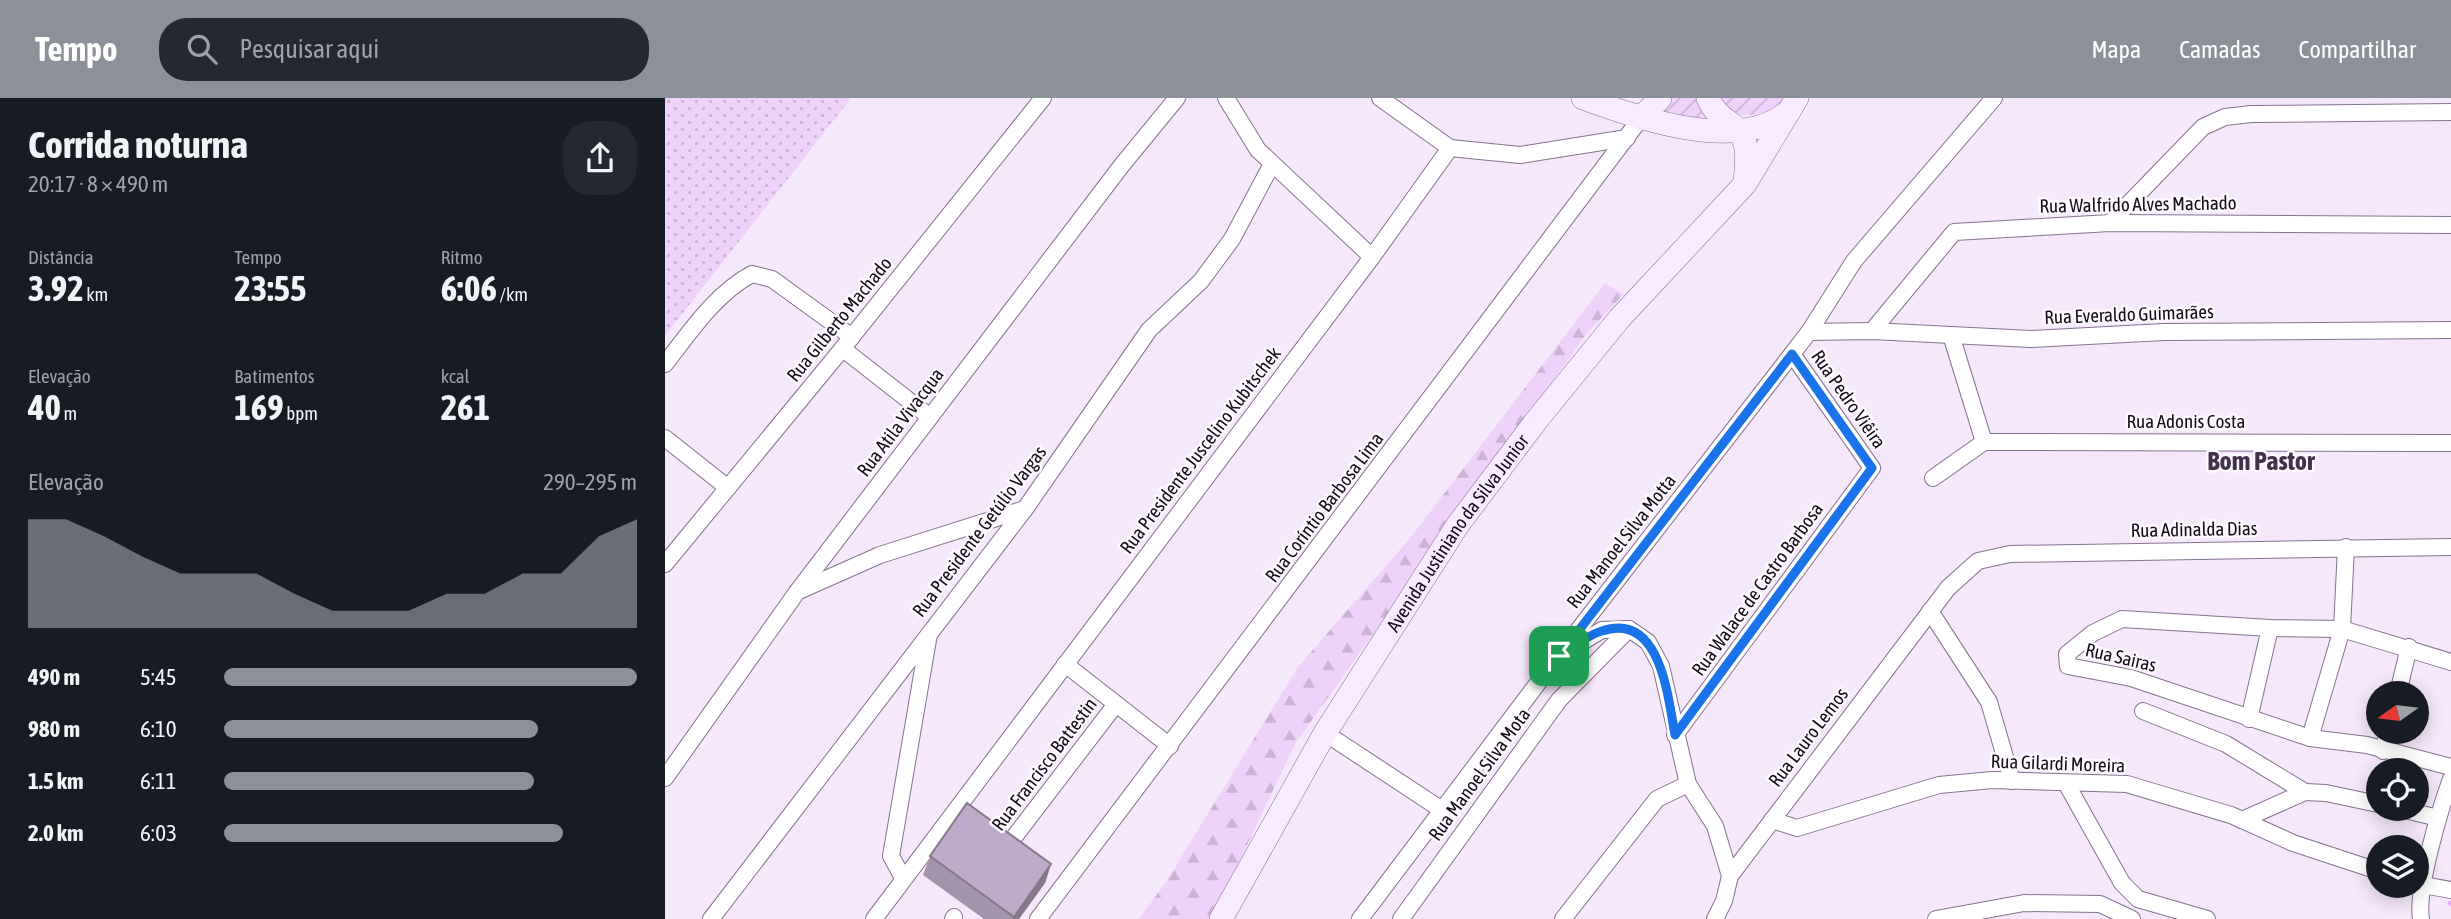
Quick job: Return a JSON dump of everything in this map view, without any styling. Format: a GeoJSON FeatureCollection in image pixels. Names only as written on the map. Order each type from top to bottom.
{"type":"FeatureCollection","features":[{"type":"Feature","properties":{"kind":"street","name":"Rua Gilberto Machado"},"geometry":{"type":"LineString","coordinates":[[665,564],[847,343],[1043,98]]}},
{"type":"Feature","properties":{"kind":"street","name":"Rua Atila Vivacqua"},"geometry":{"type":"LineString","coordinates":[[665,778],[797,592],[1122,164],[1177,98]]}},
{"type":"Feature","properties":{"kind":"street"},"geometry":{"type":"LineString","coordinates":[[1226,98],[1258,150],[1372,257]]}},
{"type":"Feature","properties":{"kind":"street"},"geometry":{"type":"LineString","coordinates":[[1381,98],[1450,148],[1520,155],[1627,138]]}},
{"type":"Feature","properties":{"kind":"street"},"geometry":{"type":"LineString","coordinates":[[1583,98],[1641,118],[1688,130],[1766,125],[1797,101]]}},
{"type":"Feature","properties":{"kind":"street"},"geometry":{"type":"LineString","coordinates":[[1641,118],[1660,98]]}},
{"type":"Feature","properties":{"kind":"street"},"geometry":{"type":"LineString","coordinates":[[1709,98],[1717,113],[1737,128],[1747,155],[1745,184]]}},
{"type":"Feature","properties":{"kind":"street","name":"Rua Manoel Silva Motta"},"geometry":{"type":"LineString","coordinates":[[1360,919],[1809,332],[1854,261],[1994,98]]}},
{"type":"Feature","properties":{"kind":"street","name":"Avenida Justiniano da Silva Junior"},"geometry":{"type":"LineString","coordinates":[[1221,919],[1325,733],[1457,526],[1536,421],[1619,319],[1745,184],[1797,101]]}},
{"type":"Feature","properties":{"kind":"street"},"geometry":{"type":"LineString","coordinates":[[2110,223],[2203,127],[2225,117],[2251,114],[2451,111]]}},
{"type":"Feature","properties":{"kind":"street","name":"Rua Coríntio Barbosa Lima"},"geometry":{"type":"LineString","coordinates":[[1038,919],[1641,118]]}},
{"type":"Feature","properties":{"kind":"street","name":"Rua Presidente Juscelino Kubitschek"},"geometry":{"type":"LineString","coordinates":[[874,919],[1372,257],[1450,148]]}},
{"type":"Feature","properties":{"kind":"street","name":"Rua Presidente Getúlio Vargas"},"geometry":{"type":"LineString","coordinates":[[711,919],[1025,509],[1149,330],[1201,281],[1231,239],[1272,164]]}},
{"type":"Feature","properties":{"kind":"street","name":"Rua Walfrido Alves Machado"},"geometry":{"type":"LineString","coordinates":[[1872,331],[1954,232],[2110,223],[2451,225]]}},
{"type":"Feature","properties":{"kind":"street"},"geometry":{"type":"LineString","coordinates":[[665,364],[703,318],[738,282],[752,274],[772,279],[930,417]]}},
{"type":"Feature","properties":{"kind":"street","name":"Rua Everaldo Guimarães"},"geometry":{"type":"LineString","coordinates":[[1809,332],[1872,331],[2031,339],[2164,332],[2451,330]]}},
{"type":"Feature","properties":{"kind":"street"},"geometry":{"type":"LineString","coordinates":[[1933,478],[1984,442],[1951,335]]}},
{"type":"Feature","properties":{"kind":"street","name":"Rua Pedro Viêira"},"geometry":{"type":"LineString","coordinates":[[1792,354],[1872,468]]}},
{"type":"Feature","properties":{"kind":"street"},"geometry":{"type":"LineString","coordinates":[[665,438],[728,488]]}},
{"type":"Feature","properties":{"kind":"street","name":"Rua Adonis Costa"},"geometry":{"type":"LineString","coordinates":[[1984,442],[2451,443]]}},
{"type":"Feature","properties":{"kind":"street","name":"Rua Walace de Castro Barbosa"},"geometry":{"type":"LineString","coordinates":[[1675,735],[1872,468]]}},
{"type":"Feature","properties":{"kind":"street"},"geometry":{"type":"LineString","coordinates":[[797,592],[880,555],[1025,509]]}},
{"type":"Feature","properties":{"kind":"street"},"geometry":{"type":"LineString","coordinates":[[2310,738],[2342,629],[2346,547]]}},
{"type":"Feature","properties":{"kind":"street","name":"Rua Adinalda Dias"},"geometry":{"type":"LineString","coordinates":[[1948,588],[1978,561],[2010,554],[2346,547],[2451,548]]}},
{"type":"Feature","properties":{"kind":"street","name":"Rua Lauro Lemos"},"geometry":{"type":"LineString","coordinates":[[1715,919],[1724,901],[1730,876],[1948,588]]}},
{"type":"Feature","properties":{"kind":"street"},"geometry":{"type":"LineString","coordinates":[[1930,611],[1989,702],[2012,781]]}},
{"type":"Feature","properties":{"kind":"street","name":"Rua Sairas"},"geometry":{"type":"LineString","coordinates":[[2451,662],[2342,629],[2270,628],[2122,619],[2093,633],[2067,654],[2068,666],[2131,678],[2310,738],[2367,745],[2451,767]]}},
{"type":"Feature","properties":{"kind":"street"},"geometry":{"type":"LineString","coordinates":[[2249,719],[2270,628]]}},
{"type":"Feature","properties":{"kind":"street"},"geometry":{"type":"LineString","coordinates":[[1559,656],[1602,630],[1629,629],[1648,642],[1661,666],[1688,784],[1715,826],[1730,876]]}},
{"type":"Feature","properties":{"kind":"street","name":"Rua Manoel Silva Mota"},"geometry":{"type":"LineString","coordinates":[[1401,919],[1559,700],[1629,629]]}},
{"type":"Feature","properties":{"kind":"street"},"geometry":{"type":"LineString","coordinates":[[903,878],[891,856],[930,631]]}},
{"type":"Feature","properties":{"kind":"street"},"geometry":{"type":"LineString","coordinates":[[2401,681],[2409,648]]}},
{"type":"Feature","properties":{"kind":"street"},"geometry":{"type":"LineString","coordinates":[[1065,664],[1170,746]]}},
{"type":"Feature","properties":{"kind":"street","name":"Rua Francisco Battestin"},"geometry":{"type":"LineString","coordinates":[[1005,849],[1116,704]]}},
{"type":"Feature","properties":{"kind":"street"},"geometry":{"type":"LineString","coordinates":[[2143,711],[2226,744],[2305,792]]}},
{"type":"Feature","properties":{"kind":"street"},"geometry":{"type":"LineString","coordinates":[[1325,733],[1442,810]]}},
{"type":"Feature","properties":{"kind":"street"},"geometry":{"type":"LineString","coordinates":[[2383,751],[2385,744]]}},
{"type":"Feature","properties":{"kind":"street"},"geometry":{"type":"LineString","coordinates":[[2429,856],[2451,779]]}},
{"type":"Feature","properties":{"kind":"street","name":"Rua Gilardi Moreira"},"geometry":{"type":"LineString","coordinates":[[1772,820],[1797,828],[1939,785],[2012,781],[2127,784],[2242,820],[2294,843],[2366,868]]}},
{"type":"Feature","properties":{"kind":"street"},"geometry":{"type":"LineString","coordinates":[[2066,783],[2122,883],[2138,899],[2207,919]]}},
{"type":"Feature","properties":{"kind":"street"},"geometry":{"type":"LineString","coordinates":[[1563,919],[1657,799],[1688,784]]}},
{"type":"Feature","properties":{"kind":"street"},"geometry":{"type":"LineString","coordinates":[[2242,820],[2305,792],[2326,793],[2366,801]]}},
{"type":"Feature","properties":{"kind":"street"},"geometry":{"type":"LineString","coordinates":[[2429,887],[2451,890]]}},
{"type":"Feature","properties":{"kind":"street"},"geometry":{"type":"LineString","coordinates":[[2420,898],[2421,919]]}},
{"type":"Feature","properties":{"kind":"street"},"geometry":{"type":"LineString","coordinates":[[1936,919],[2024,903],[2101,904],[2132,919]]}},
{"type":"Feature","properties":{"kind":"green space"},"geometry":{"type":"Polygon","coordinates":[[[665,98],[851,98],[665,336],[665,98]]]}},
{"type":"Feature","properties":{"kind":"green space"},"geometry":{"type":"Polygon","coordinates":[[[1672,98],[1702,98],[1712,124],[1657,115],[1672,98]]]}},
{"type":"Feature","properties":{"kind":"green space"},"geometry":{"type":"Polygon","coordinates":[[[1718,98],[1785,98],[1767,111],[1746,115],[1731,114],[1718,98]]]}},
{"type":"Feature","properties":{"kind":"green space"},"geometry":{"type":"Polygon","coordinates":[[[1605,283],[1624,294],[1587,333],[1295,744],[1212,919],[1139,919],[1166,882],[1298,667],[1411,537],[1605,283]]]}},
{"type":"Feature","properties":{"kind":"building"},"geometry":{"type":"Polygon","coordinates":[[[967,803],[1051,864],[1014,917],[930,856],[967,803]]]}},
{"type":"Feature","properties":{"kind":"district","name":"Bom Pastor"},"geometry":{"type":"Point","coordinates":[2261,461]}},
{"type":"Feature","properties":{"kind":"route"},"geometry":{"type":"LineString","coordinates":[[1792,354],[1872,468],[1675,735],[1661,666],[1648,642],[1629,629],[1602,630],[1559,656],[1734,429],[1792,354]]}}]}
